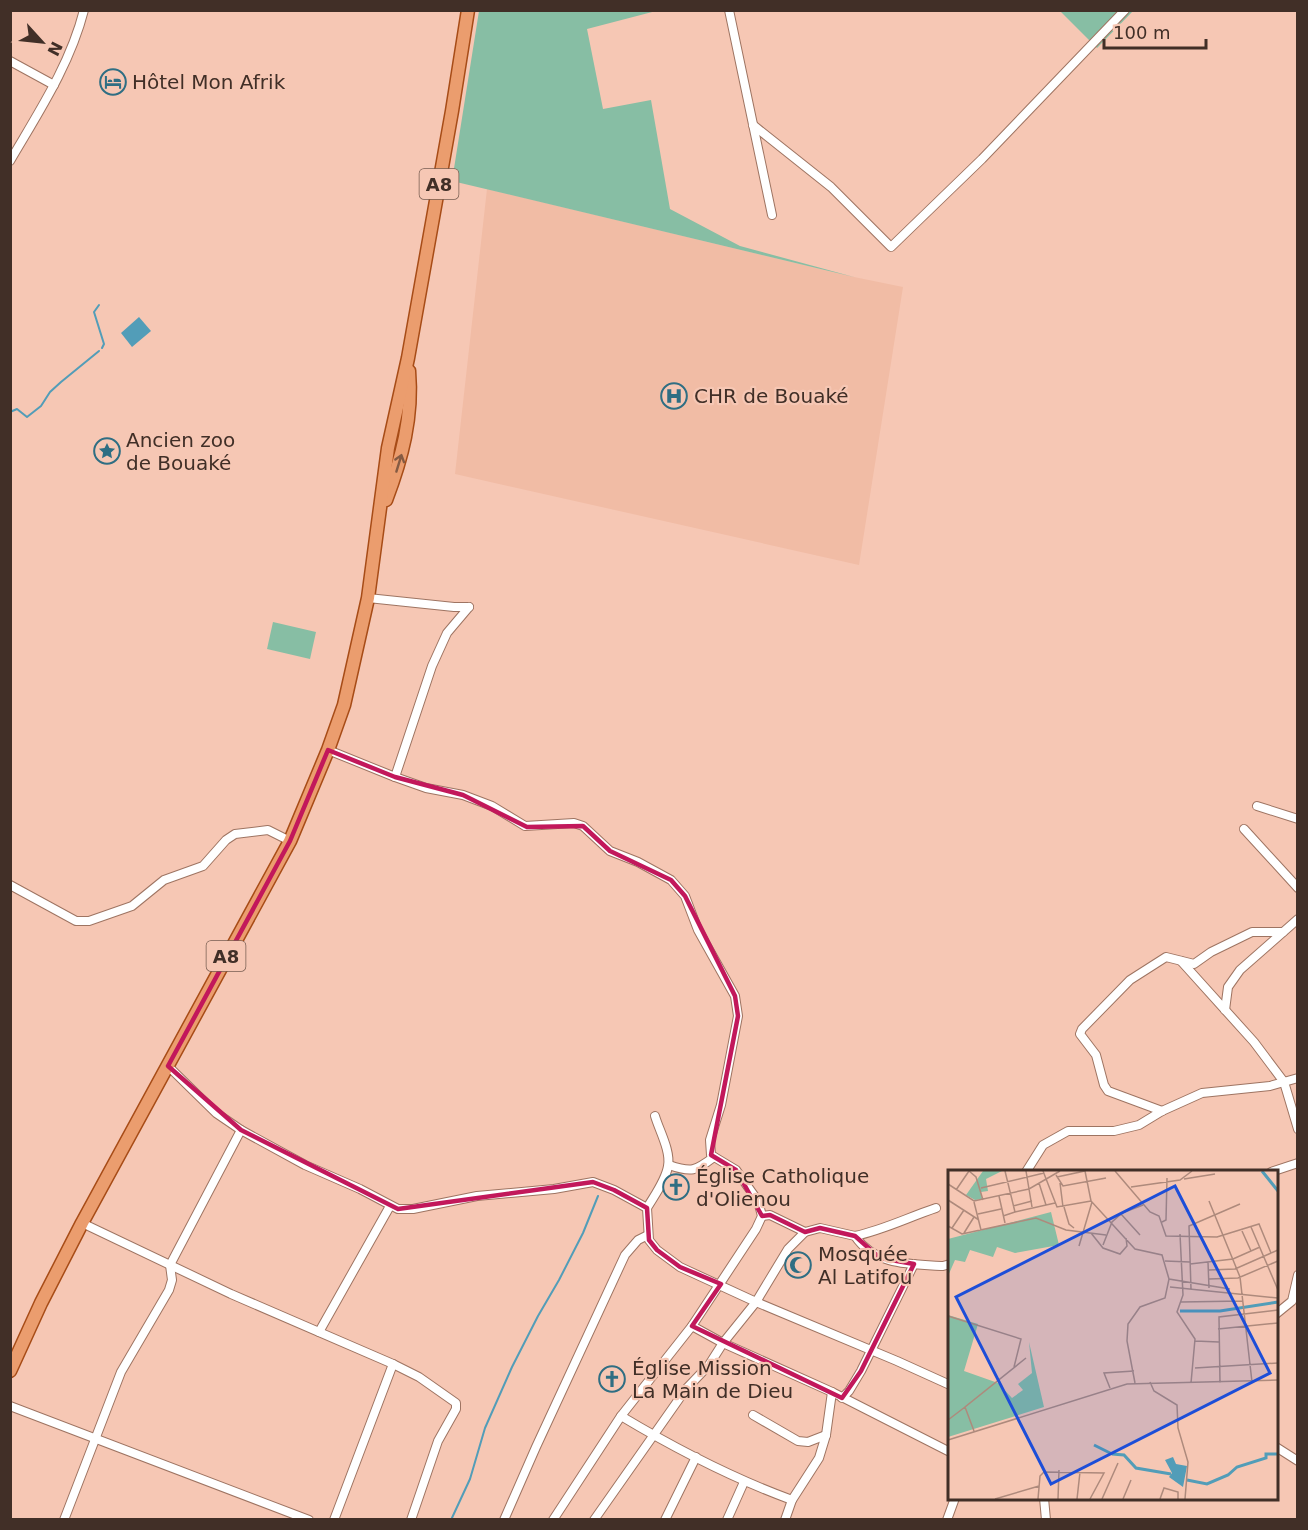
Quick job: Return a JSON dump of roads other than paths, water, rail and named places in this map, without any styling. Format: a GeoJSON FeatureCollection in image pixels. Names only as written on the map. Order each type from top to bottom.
{"type":"FeatureCollection","features":[{"type":"Feature","properties":{"kind":"main road","name":"A8"},"geometry":{"type":"LineString","coordinates":[[10,1371],[82,1223],[290,841],[344,705],[369,598],[388,448],[408,358],[468,10]]}},
{"type":"Feature","properties":{"kind":"street"},"geometry":{"type":"LineString","coordinates":[[10,161],[54,85],[71,48],[84,10]]}},
{"type":"Feature","properties":{"kind":"street"},"geometry":{"type":"LineString","coordinates":[[729,10],[772,215]]}},
{"type":"Feature","properties":{"kind":"street"},"geometry":{"type":"LineString","coordinates":[[753,125],[831,187],[891,247],[982,159],[1125,10]]}},
{"type":"Feature","properties":{"kind":"street"},"geometry":{"type":"LineString","coordinates":[[10,61],[54,85]]}},
{"type":"Feature","properties":{"kind":"street"},"geometry":{"type":"LineString","coordinates":[[369,598],[469,607],[447,633],[432,666],[395,777]]}},
{"type":"Feature","properties":{"kind":"street"},"geometry":{"type":"LineString","coordinates":[[328,750],[426,788],[463,795],[492,807],[525,826],[574,823],[583,826],[610,851],[638,862],[670,880],[685,896],[699,930],[735,996],[738,1016],[722,1105],[710,1140],[711,1155],[736,1170],[758,1201],[762,1216],[721,1284],[692,1326],[621,1416],[553,1520]]}},
{"type":"Feature","properties":{"kind":"street"},"geometry":{"type":"LineString","coordinates":[[1257,806],[1298,819]]}},
{"type":"Feature","properties":{"kind":"street"},"geometry":{"type":"LineString","coordinates":[[1244,829],[1298,888]]}},
{"type":"Feature","properties":{"kind":"street"},"geometry":{"type":"LineString","coordinates":[[10,885],[76,921],[83,922],[132,906],[164,880],[203,866],[234,834],[268,830],[290,841]]}},
{"type":"Feature","properties":{"kind":"street"},"geometry":{"type":"LineString","coordinates":[[1225,1010],[1228,987],[1240,970],[1298,919]]}},
{"type":"Feature","properties":{"kind":"street"},"geometry":{"type":"LineString","coordinates":[[1162,1111],[1108,1091],[1104,1085],[1096,1055],[1080,1034],[1085,1025],[1130,980],[1166,957],[1194,964],[1210,952],[1252,932],[1283,932]]}},
{"type":"Feature","properties":{"kind":"street"},"geometry":{"type":"LineString","coordinates":[[1181,961],[1254,1041],[1284,1082],[1298,1129]]}},
{"type":"Feature","properties":{"kind":"street"},"geometry":{"type":"LineString","coordinates":[[168,1066],[216,1113],[241,1130],[306,1165],[398,1209],[412,1209],[477,1196],[554,1190],[593,1182],[614,1190],[647,1208]]}},
{"type":"Feature","properties":{"kind":"street"},"geometry":{"type":"LineString","coordinates":[[1027,1170],[1043,1145],[1068,1131],[1114,1131],[1139,1125],[1162,1111],[1202,1094],[1270,1086],[1298,1078]]}},
{"type":"Feature","properties":{"kind":"street"},"geometry":{"type":"LineString","coordinates":[[654,1116],[669,1166],[647,1208],[649,1240],[657,1250],[680,1267],[948,1384]]}},
{"type":"Feature","properties":{"kind":"street"},"geometry":{"type":"LineString","coordinates":[[63,1520],[121,1372],[169,1290],[172,1280],[170,1265],[241,1130]]}},
{"type":"Feature","properties":{"kind":"street"},"geometry":{"type":"LineString","coordinates":[[669,1166],[687,1172],[697,1169],[714,1157]]}},
{"type":"Feature","properties":{"kind":"street"},"geometry":{"type":"LineString","coordinates":[[1276,1170],[1298,1162]]}},
{"type":"Feature","properties":{"kind":"street"},"geometry":{"type":"LineString","coordinates":[[319,1332],[390,1206]]}},
{"type":"Feature","properties":{"kind":"street"},"geometry":{"type":"LineString","coordinates":[[594,1520],[686,1389],[709,1365],[723,1343],[756,1302],[788,1250],[805,1232],[820,1228],[855,1236],[877,1231],[936,1208]]}},
{"type":"Feature","properties":{"kind":"street"},"geometry":{"type":"LineString","coordinates":[[762,1216],[770,1215],[805,1232]]}},
{"type":"Feature","properties":{"kind":"street"},"geometry":{"type":"LineString","coordinates":[[82,1223],[170,1265],[393,1364],[419,1377],[457,1405],[438,1441],[411,1520]]}},
{"type":"Feature","properties":{"kind":"street"},"geometry":{"type":"LineString","coordinates":[[504,1520],[625,1256],[638,1240],[648,1235]]}},
{"type":"Feature","properties":{"kind":"street"},"geometry":{"type":"LineString","coordinates":[[855,1236],[861,1245],[880,1258],[914,1264],[948,1264]]}},
{"type":"Feature","properties":{"kind":"street"},"geometry":{"type":"LineString","coordinates":[[842,1398],[849,1391],[914,1264]]}},
{"type":"Feature","properties":{"kind":"street"},"geometry":{"type":"LineString","coordinates":[[1278,1313],[1295,1304],[1298,1275]]}},
{"type":"Feature","properties":{"kind":"street"},"geometry":{"type":"LineString","coordinates":[[692,1326],[723,1343],[832,1392],[948,1451]]}},
{"type":"Feature","properties":{"kind":"street"},"geometry":{"type":"LineString","coordinates":[[334,1520],[393,1364]]}},
{"type":"Feature","properties":{"kind":"street"},"geometry":{"type":"LineString","coordinates":[[785,1520],[792,1500],[819,1458],[826,1435],[832,1392]]}},
{"type":"Feature","properties":{"kind":"street"},"geometry":{"type":"LineString","coordinates":[[10,1406],[309,1520]]}},
{"type":"Feature","properties":{"kind":"street"},"geometry":{"type":"LineString","coordinates":[[753,1415],[798,1441],[808,1442],[826,1435]]}},
{"type":"Feature","properties":{"kind":"street"},"geometry":{"type":"LineString","coordinates":[[621,1416],[654,1436],[744,1482],[792,1500]]}},
{"type":"Feature","properties":{"kind":"street"},"geometry":{"type":"LineString","coordinates":[[1278,1448],[1298,1461]]}},
{"type":"Feature","properties":{"kind":"street"},"geometry":{"type":"LineString","coordinates":[[665,1520],[696,1457]]}},
{"type":"Feature","properties":{"kind":"street"},"geometry":{"type":"LineString","coordinates":[[727,1520],[744,1482]]}},
{"type":"Feature","properties":{"kind":"street"},"geometry":{"type":"LineString","coordinates":[[947,1520],[954,1500]]}},
{"type":"Feature","properties":{"kind":"street"},"geometry":{"type":"LineString","coordinates":[[1044,1500],[1046,1520]]}},
{"type":"Feature","properties":{"kind":"water"},"geometry":{"type":"Polygon","coordinates":[[[139,317],[151,331],[132,347],[121,333],[139,317]]]}},
{"type":"Feature","properties":{"kind":"waterway"},"geometry":{"type":"LineString","coordinates":[[99,305],[94,312],[104,344],[102,348]]}},
{"type":"Feature","properties":{"kind":"waterway"},"geometry":{"type":"LineString","coordinates":[[10,412],[17,409],[27,417],[41,406],[50,392],[99,351]]}},
{"type":"Feature","properties":{"kind":"waterway"},"geometry":{"type":"LineString","coordinates":[[451,1520],[470,1479],[485,1428],[512,1367],[583,1233],[598,1196]]}},
{"type":"Feature","properties":{"kind":"place","name":"Hôtel Mon Afrik"},"geometry":{"type":"Point","coordinates":[113,82]}},
{"type":"Feature","properties":{"kind":"place","name":"CHR de Bouaké"},"geometry":{"type":"Point","coordinates":[674,396]}},
{"type":"Feature","properties":{"kind":"place","name":"Ancien zoo de Bouaké"},"geometry":{"type":"Point","coordinates":[107,451]}},
{"type":"Feature","properties":{"kind":"place","name":"Église Catholique d'Olienou"},"geometry":{"type":"Point","coordinates":[676,1187]}},
{"type":"Feature","properties":{"kind":"place","name":"Mosquée Al Latifou"},"geometry":{"type":"Point","coordinates":[798,1265]}},
{"type":"Feature","properties":{"kind":"place","name":"Église Mission La Main de Dieu"},"geometry":{"type":"Point","coordinates":[612,1379]}}]}
